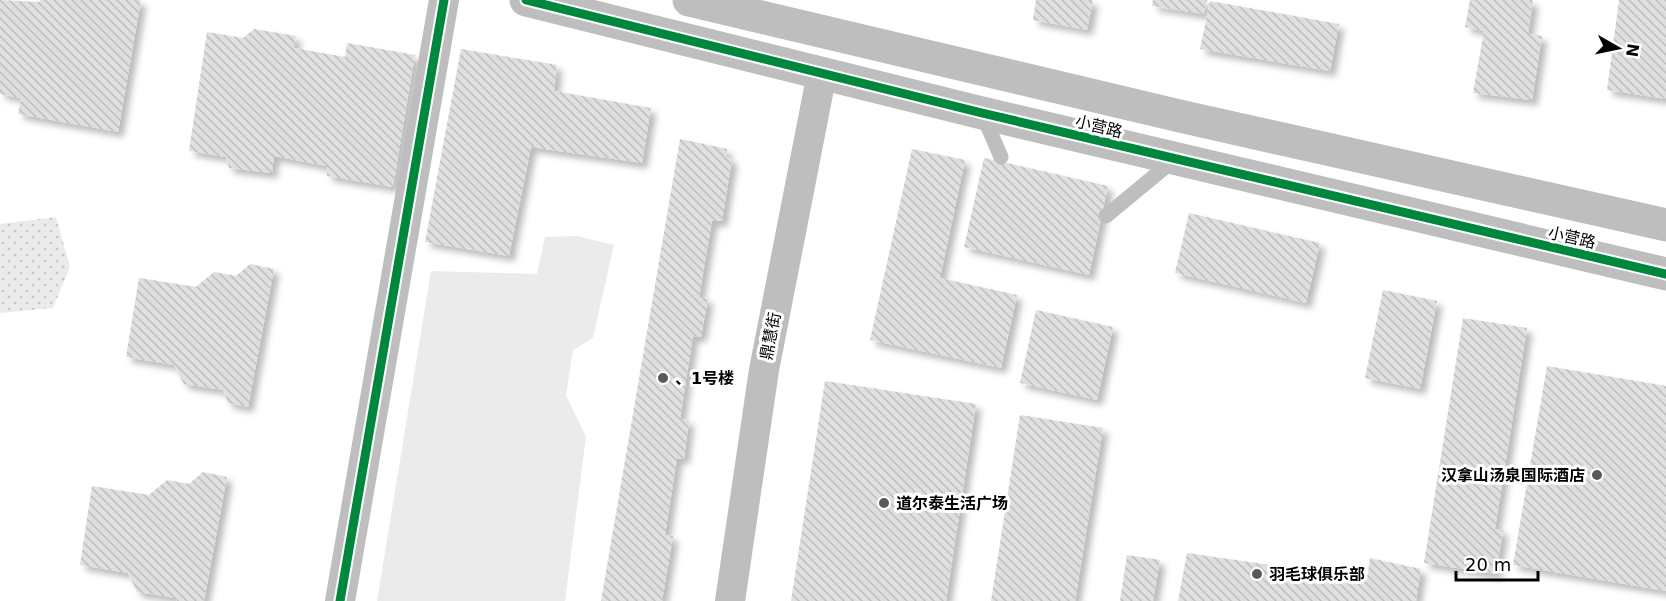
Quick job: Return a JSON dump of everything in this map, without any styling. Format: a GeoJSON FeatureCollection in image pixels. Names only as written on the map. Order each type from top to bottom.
{"type":"FeatureCollection","features":[{"type":"Feature","properties":{"kind":"street"},"geometry":{"type":"LineString","coordinates":[[340,601],[444,0]]}},
{"type":"Feature","properties":{"kind":"street","name":"小营路"},"geometry":{"type":"LineString","coordinates":[[526,0],[982,113],[1666,274]]}},
{"type":"Feature","properties":{"kind":"street","name":"小营路"},"geometry":{"type":"LineString","coordinates":[[689,0],[1184,117],[1666,225]]}},
{"type":"Feature","properties":{"kind":"street","name":"鼎慧街"},"geometry":{"type":"LineString","coordinates":[[730,601],[764,370],[822,74]]}},
{"type":"Feature","properties":{"kind":"lane"},"geometry":{"type":"LineString","coordinates":[[982,113],[1001,157]]}},
{"type":"Feature","properties":{"kind":"lane"},"geometry":{"type":"LineString","coordinates":[[1106,216],[1174,159]]}},
{"type":"Feature","properties":{"kind":"shaded area"},"geometry":{"type":"Polygon","coordinates":[[[56,217],[70,267],[53,308],[0,313],[0,224],[56,217]]]}},
{"type":"Feature","properties":{"kind":"shaded area"},"geometry":{"type":"Polygon","coordinates":[[[577,236],[614,245],[593,338],[573,350],[566,395],[586,437],[565,601],[377,601],[431,271],[537,274],[545,237],[577,236]]]}},
{"type":"Feature","properties":{"kind":"building"},"geometry":{"type":"Polygon","coordinates":[[[0,0],[40,2],[40,0],[141,0],[118,132],[18,114],[21,98],[0,94],[0,0]]]}},
{"type":"Feature","properties":{"kind":"building"},"geometry":{"type":"Polygon","coordinates":[[[1036,0],[1093,0],[1087,30],[1033,20],[1036,0]]]}},
{"type":"Feature","properties":{"kind":"building"},"geometry":{"type":"Polygon","coordinates":[[[1153,0],[1207,0],[1204,14],[1152,6],[1153,0]]]}},
{"type":"Feature","properties":{"kind":"building"},"geometry":{"type":"Polygon","coordinates":[[[1470,0],[1533,0],[1528,34],[1542,36],[1532,100],[1473,93],[1484,31],[1465,27],[1470,0]]]}},
{"type":"Feature","properties":{"kind":"building"},"geometry":{"type":"Polygon","coordinates":[[[1619,0],[1666,0],[1666,99],[1607,90],[1619,0]]]}},
{"type":"Feature","properties":{"kind":"building"},"geometry":{"type":"Polygon","coordinates":[[[1210,1],[1339,24],[1330,71],[1200,49],[1210,1]]]}},
{"type":"Feature","properties":{"kind":"building"},"geometry":{"type":"Polygon","coordinates":[[[254,29],[296,36],[294,48],[345,57],[347,43],[415,55],[393,187],[327,176],[327,166],[274,156],[272,173],[229,168],[226,157],[189,151],[207,32],[243,38],[254,29]]]}},
{"type":"Feature","properties":{"kind":"building"},"geometry":{"type":"Polygon","coordinates":[[[461,49],[557,65],[554,91],[651,108],[642,163],[531,147],[509,256],[425,242],[461,49]]]}},
{"type":"Feature","properties":{"kind":"building","name":"、1号楼"},"geometry":{"type":"Polygon","coordinates":[[[680,139],[727,149],[726,157],[732,159],[722,221],[712,221],[699,297],[708,298],[701,337],[693,336],[680,419],[689,420],[684,459],[677,458],[665,535],[673,536],[662,601],[601,601],[680,139]]]}},
{"type":"Feature","properties":{"kind":"building"},"geometry":{"type":"Polygon","coordinates":[[[912,149],[965,160],[940,278],[1017,295],[1001,368],[870,340],[912,149]]]}},
{"type":"Feature","properties":{"kind":"building"},"geometry":{"type":"Polygon","coordinates":[[[984,158],[1108,186],[1089,275],[964,247],[984,158]]]}},
{"type":"Feature","properties":{"kind":"building"},"geometry":{"type":"Polygon","coordinates":[[[1189,213],[1320,243],[1306,303],[1175,273],[1189,213]]]}},
{"type":"Feature","properties":{"kind":"building"},"geometry":{"type":"Polygon","coordinates":[[[250,264],[274,269],[248,407],[228,403],[223,390],[184,384],[174,365],[126,357],[139,278],[196,287],[214,272],[236,276],[250,264]]]}},
{"type":"Feature","properties":{"kind":"building"},"geometry":{"type":"Polygon","coordinates":[[[1383,290],[1437,301],[1420,389],[1365,378],[1383,290]]]}},
{"type":"Feature","properties":{"kind":"building"},"geometry":{"type":"Polygon","coordinates":[[[1036,310],[1113,327],[1097,400],[1020,383],[1036,310]]]}},
{"type":"Feature","properties":{"kind":"building","name":"汉拿山汤泉国际酒店"},"geometry":{"type":"Polygon","coordinates":[[[1463,318],[1527,328],[1495,529],[1503,530],[1496,574],[1424,563],[1463,318]]]}},
{"type":"Feature","properties":{"kind":"building","name":"汉拿山汤泉国际酒店"},"geometry":{"type":"Polygon","coordinates":[[[1547,366],[1666,386],[1666,591],[1513,565],[1547,366]]]}},
{"type":"Feature","properties":{"kind":"building","name":"道尔泰生活广场"},"geometry":{"type":"Polygon","coordinates":[[[825,381],[976,404],[946,601],[791,601],[825,381]]]}},
{"type":"Feature","properties":{"kind":"building"},"geometry":{"type":"Polygon","coordinates":[[[1020,415],[1103,428],[1075,601],[991,601],[1020,415]]]}},
{"type":"Feature","properties":{"kind":"building"},"geometry":{"type":"Polygon","coordinates":[[[203,472],[227,477],[204,601],[177,601],[176,598],[137,592],[128,573],[80,565],[92,486],[149,495],[167,480],[189,484],[203,472]]]}},
{"type":"Feature","properties":{"kind":"building","name":"羽毛球俱乐部"},"geometry":{"type":"Polygon","coordinates":[[[1187,553],[1367,579],[1370,558],[1421,569],[1416,601],[1178,601],[1187,553]]]}},
{"type":"Feature","properties":{"kind":"building"},"geometry":{"type":"Polygon","coordinates":[[[1127,555],[1160,560],[1153,601],[1120,601],[1127,555]]]}},
{"type":"Feature","properties":{"kind":"cycle path"},"geometry":{"type":"LineString","coordinates":[[340,601],[444,0]]}},
{"type":"Feature","properties":{"kind":"cycle path"},"geometry":{"type":"LineString","coordinates":[[526,0],[982,113],[1666,274]]}},
{"type":"Feature","properties":{"kind":"place","name":"、1号楼"},"geometry":{"type":"Point","coordinates":[663,378]}},
{"type":"Feature","properties":{"kind":"place","name":"汉拿山汤泉国际酒店"},"geometry":{"type":"Point","coordinates":[1597,475]}},
{"type":"Feature","properties":{"kind":"place","name":"道尔泰生活广场"},"geometry":{"type":"Point","coordinates":[884,503]}},
{"type":"Feature","properties":{"kind":"place","name":"羽毛球俱乐部"},"geometry":{"type":"Point","coordinates":[1257,574]}}]}
